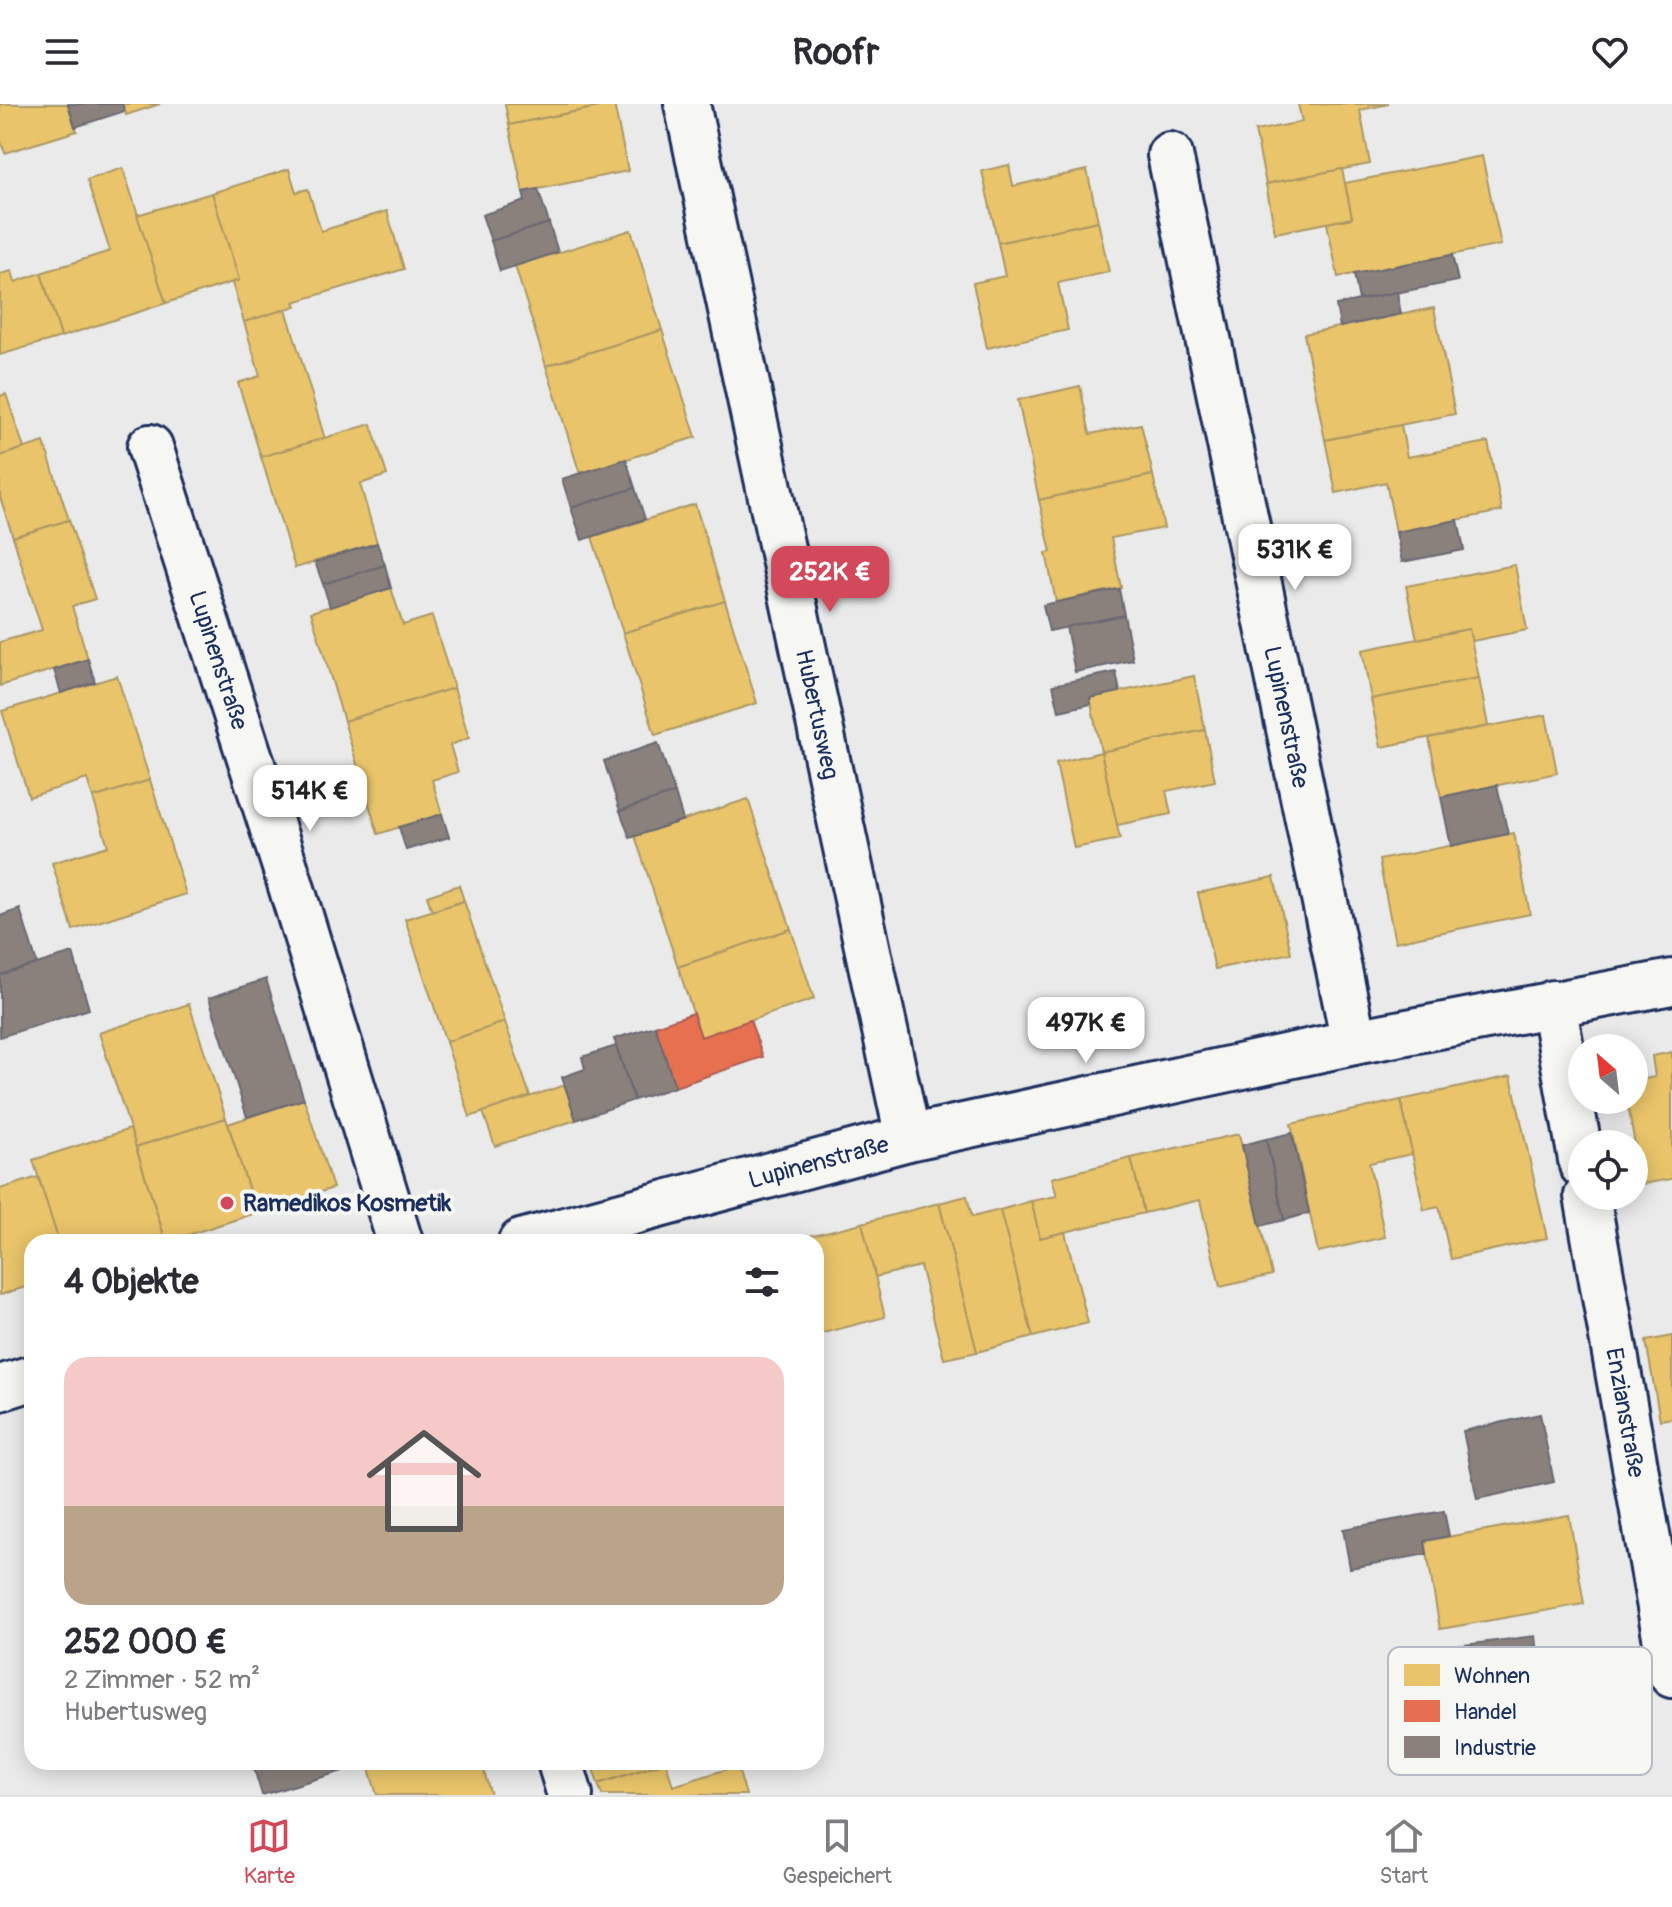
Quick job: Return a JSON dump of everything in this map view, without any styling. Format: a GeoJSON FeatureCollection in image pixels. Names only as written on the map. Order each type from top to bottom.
{"type":"FeatureCollection","features":[{"type":"Feature","properties":{"kind":"street","name":"Hubertusweg"},"geometry":{"type":"LineString","coordinates":[[687,104],[908,1138]]}},
{"type":"Feature","properties":{"kind":"street","name":"Lupinenstraße"},"geometry":{"type":"LineString","coordinates":[[1170,155],[1354,1042]]}},
{"type":"Feature","properties":{"kind":"street","name":"Lupinenstraße"},"geometry":{"type":"LineString","coordinates":[[150,447],[287,873],[398,1234]]}},
{"type":"Feature","properties":{"kind":"street","name":"Lupinenstraße"},"geometry":{"type":"LineString","coordinates":[[551,1234],[908,1138],[1354,1042],[1672,982]]}},
{"type":"Feature","properties":{"kind":"street"},"geometry":{"type":"LineString","coordinates":[[1553,1003],[1576,1130]]}},
{"type":"Feature","properties":{"kind":"street","name":"Enzianstraße"},"geometry":{"type":"LineString","coordinates":[[1589,1210],[1672,1675]]}},
{"type":"Feature","properties":{"kind":"street"},"geometry":{"type":"LineString","coordinates":[[0,1388],[24,1380]]}},
{"type":"Feature","properties":{"kind":"street"},"geometry":{"type":"LineString","coordinates":[[562,1770],[570,1795]]}},
{"type":"Feature","properties":{"kind":"building: Wohnen"},"geometry":{"type":"Polygon","coordinates":[[[0,104],[68,104],[77,131],[5,153],[0,139],[0,104]]]}},
{"type":"Feature","properties":{"kind":"building: Wohnen"},"geometry":{"type":"Polygon","coordinates":[[[122,104],[160,104],[126,115],[122,104]]]}},
{"type":"Feature","properties":{"kind":"building: Wohnen"},"geometry":{"type":"Polygon","coordinates":[[[505,104],[613,104],[509,125],[505,104]]]}},
{"type":"Feature","properties":{"kind":"building: Wohnen"},"geometry":{"type":"Polygon","coordinates":[[[614,104],[628,171],[523,192],[509,125],[614,104]]]}},
{"type":"Feature","properties":{"kind":"building: Wohnen"},"geometry":{"type":"Polygon","coordinates":[[[1298,104],[1389,104],[1360,110],[1370,164],[1266,184],[1255,131],[1302,122],[1298,104]]]}},
{"type":"Feature","properties":{"kind":"building: Wohnen"},"geometry":{"type":"Polygon","coordinates":[[[1482,156],[1501,245],[1338,277],[1327,223],[1352,218],[1345,183],[1482,156]]]}},
{"type":"Feature","properties":{"kind":"building: Wohnen"},"geometry":{"type":"Polygon","coordinates":[[[1009,165],[1013,186],[1087,170],[1098,221],[998,243],[982,171],[1009,165]]]}},
{"type":"Feature","properties":{"kind":"building: Wohnen"},"geometry":{"type":"Polygon","coordinates":[[[123,168],[166,303],[61,337],[41,273],[110,251],[87,180],[123,168]]]}},
{"type":"Feature","properties":{"kind":"building: Wohnen"},"geometry":{"type":"Polygon","coordinates":[[[289,169],[296,192],[308,189],[321,231],[387,211],[404,269],[294,302],[296,306],[244,322],[232,283],[239,280],[212,193],[289,169]]]}},
{"type":"Feature","properties":{"kind":"building: Wohnen"},"geometry":{"type":"Polygon","coordinates":[[[1342,169],[1352,218],[1275,233],[1266,184],[1342,169]]]}},
{"type":"Feature","properties":{"kind":"building: Wohnen"},"geometry":{"type":"Polygon","coordinates":[[[212,193],[239,280],[166,303],[137,215],[212,193]]]}},
{"type":"Feature","properties":{"kind":"building: Wohnen"},"geometry":{"type":"Polygon","coordinates":[[[1098,221],[1109,272],[1058,283],[1068,330],[987,348],[973,283],[1005,276],[998,243],[1098,221]]]}},
{"type":"Feature","properties":{"kind":"building: Wohnen"},"geometry":{"type":"Polygon","coordinates":[[[631,230],[662,330],[546,366],[515,266],[631,230]]]}},
{"type":"Feature","properties":{"kind":"building: Wohnen"},"geometry":{"type":"Polygon","coordinates":[[[12,271],[15,282],[41,273],[61,337],[0,355],[0,274],[12,271]]]}},
{"type":"Feature","properties":{"kind":"building: Wohnen"},"geometry":{"type":"Polygon","coordinates":[[[1434,308],[1455,414],[1325,440],[1304,334],[1434,308]]]}},
{"type":"Feature","properties":{"kind":"building: Wohnen"},"geometry":{"type":"Polygon","coordinates":[[[286,309],[325,439],[261,457],[238,383],[260,376],[244,322],[286,309]]]}},
{"type":"Feature","properties":{"kind":"building: Wohnen"},"geometry":{"type":"Polygon","coordinates":[[[662,330],[696,437],[580,474],[546,366],[662,330]]]}},
{"type":"Feature","properties":{"kind":"building: Wohnen"},"geometry":{"type":"Polygon","coordinates":[[[1080,386],[1090,434],[1141,424],[1153,475],[1039,500],[1018,400],[1080,386]]]}},
{"type":"Feature","properties":{"kind":"building: Wohnen"},"geometry":{"type":"Polygon","coordinates":[[[6,394],[24,448],[0,456],[0,396],[6,394]]]}},
{"type":"Feature","properties":{"kind":"building: Wohnen"},"geometry":{"type":"Polygon","coordinates":[[[371,424],[387,475],[360,484],[377,543],[295,568],[261,457],[371,424]]]}},
{"type":"Feature","properties":{"kind":"building: Wohnen"},"geometry":{"type":"Polygon","coordinates":[[[1401,425],[1407,457],[1488,442],[1502,511],[1396,532],[1386,482],[1336,493],[1325,440],[1401,425]]]}},
{"type":"Feature","properties":{"kind":"building: Wohnen"},"geometry":{"type":"Polygon","coordinates":[[[44,442],[69,520],[13,537],[0,497],[0,456],[44,442]]]}},
{"type":"Feature","properties":{"kind":"building: Wohnen"},"geometry":{"type":"Polygon","coordinates":[[[1153,475],[1164,528],[1111,538],[1121,588],[1056,602],[1046,553],[1051,552],[1039,500],[1153,475]]]}},
{"type":"Feature","properties":{"kind":"building: Wohnen"},"geometry":{"type":"Polygon","coordinates":[[[695,504],[725,601],[623,633],[592,537],[695,504]]]}},
{"type":"Feature","properties":{"kind":"building: Wohnen"},"geometry":{"type":"Polygon","coordinates":[[[69,520],[95,599],[72,606],[88,659],[0,686],[0,642],[42,630],[13,537],[69,520]]]}},
{"type":"Feature","properties":{"kind":"building: Wohnen"},"geometry":{"type":"Polygon","coordinates":[[[1515,565],[1527,630],[1472,641],[1469,629],[1417,639],[1406,586],[1515,565]]]}},
{"type":"Feature","properties":{"kind":"building: Wohnen"},"geometry":{"type":"Polygon","coordinates":[[[391,588],[403,625],[432,616],[454,688],[344,721],[311,612],[391,588]]]}},
{"type":"Feature","properties":{"kind":"building: Wohnen"},"geometry":{"type":"Polygon","coordinates":[[[725,601],[757,703],[655,735],[623,633],[725,601]]]}},
{"type":"Feature","properties":{"kind":"building: Wohnen"},"geometry":{"type":"Polygon","coordinates":[[[1469,629],[1479,678],[1371,699],[1362,650],[1469,629]]]}},
{"type":"Feature","properties":{"kind":"building: Wohnen"},"geometry":{"type":"Polygon","coordinates":[[[117,676],[150,780],[93,798],[87,779],[29,797],[2,711],[117,676]]]}},
{"type":"Feature","properties":{"kind":"building: Wohnen"},"geometry":{"type":"Polygon","coordinates":[[[1194,676],[1205,730],[1101,752],[1090,698],[1194,676]]]}},
{"type":"Feature","properties":{"kind":"building: Wohnen"},"geometry":{"type":"Polygon","coordinates":[[[1479,678],[1488,726],[1381,747],[1371,699],[1479,678]]]}},
{"type":"Feature","properties":{"kind":"building: Wohnen"},"geometry":{"type":"Polygon","coordinates":[[[454,688],[469,738],[450,745],[458,772],[432,780],[442,814],[378,834],[344,721],[454,688]]]}},
{"type":"Feature","properties":{"kind":"building: Wohnen"},"geometry":{"type":"Polygon","coordinates":[[[1546,715],[1557,773],[1441,797],[1429,738],[1546,715]]]}},
{"type":"Feature","properties":{"kind":"building: Wohnen"},"geometry":{"type":"Polygon","coordinates":[[[1205,730],[1215,781],[1166,791],[1171,814],[1117,825],[1101,752],[1205,730]]]}},
{"type":"Feature","properties":{"kind":"building: Wohnen"},"geometry":{"type":"Polygon","coordinates":[[[1101,752],[1120,839],[1074,848],[1056,763],[1101,752]]]}},
{"type":"Feature","properties":{"kind":"building: Wohnen"},"geometry":{"type":"Polygon","coordinates":[[[150,780],[186,894],[73,930],[52,863],[108,846],[93,798],[150,780]]]}},
{"type":"Feature","properties":{"kind":"building: Wohnen"},"geometry":{"type":"Polygon","coordinates":[[[748,799],[791,929],[678,967],[635,836],[748,799]]]}},
{"type":"Feature","properties":{"kind":"building: Wohnen"},"geometry":{"type":"Polygon","coordinates":[[[1514,833],[1530,914],[1395,942],[1379,860],[1514,833]]]}},
{"type":"Feature","properties":{"kind":"building: Wohnen"},"geometry":{"type":"Polygon","coordinates":[[[1274,877],[1291,953],[1215,969],[1198,893],[1274,877]]]}},
{"type":"Feature","properties":{"kind":"building: Wohnen"},"geometry":{"type":"Polygon","coordinates":[[[459,885],[464,901],[432,911],[427,896],[459,885]]]}},
{"type":"Feature","properties":{"kind":"building: Wohnen"},"geometry":{"type":"Polygon","coordinates":[[[464,901],[505,1022],[446,1042],[405,919],[464,901]]]}},
{"type":"Feature","properties":{"kind":"building: Wohnen"},"geometry":{"type":"Polygon","coordinates":[[[791,929],[814,999],[701,1037],[678,967],[791,929]]]}},
{"type":"Feature","properties":{"kind":"building: Wohnen"},"geometry":{"type":"Polygon","coordinates":[[[189,1004],[226,1118],[136,1147],[99,1033],[189,1004]]]}},
{"type":"Feature","properties":{"kind":"building: Wohnen"},"geometry":{"type":"Polygon","coordinates":[[[505,1022],[530,1096],[470,1117],[446,1042],[505,1022]]]}},
{"type":"Feature","properties":{"kind":"building: Wohnen"},"geometry":{"type":"Polygon","coordinates":[[[1672,1052],[1672,1179],[1648,1183],[1648,1130],[1632,1130],[1630,1114],[1648,1114],[1648,1078],[1655,1077],[1652,1056],[1672,1052]]]}},
{"type":"Feature","properties":{"kind":"building: Wohnen"},"geometry":{"type":"Polygon","coordinates":[[[1511,1076],[1547,1238],[1451,1259],[1439,1207],[1424,1210],[1401,1100],[1511,1076]]]}},
{"type":"Feature","properties":{"kind":"building: Wohnen"},"geometry":{"type":"Polygon","coordinates":[[[565,1085],[576,1120],[495,1146],[483,1112],[565,1085]]]}},
{"type":"Feature","properties":{"kind":"building: Wohnen"},"geometry":{"type":"Polygon","coordinates":[[[304,1099],[333,1188],[256,1213],[228,1124],[304,1099]]]}},
{"type":"Feature","properties":{"kind":"building: Wohnen"},"geometry":{"type":"Polygon","coordinates":[[[1401,1100],[1412,1154],[1369,1163],[1385,1237],[1318,1252],[1291,1124],[1401,1100]]]}},
{"type":"Feature","properties":{"kind":"building: Wohnen"},"geometry":{"type":"Polygon","coordinates":[[[226,1118],[256,1213],[191,1234],[163,1234],[136,1147],[226,1118]]]}},
{"type":"Feature","properties":{"kind":"building: Wohnen"},"geometry":{"type":"Polygon","coordinates":[[[130,1129],[163,1234],[56,1234],[33,1160],[130,1129]]]}},
{"type":"Feature","properties":{"kind":"building: Wohnen"},"geometry":{"type":"Polygon","coordinates":[[[1239,1134],[1272,1275],[1220,1287],[1200,1200],[1144,1213],[1131,1158],[1239,1134]]]}},
{"type":"Feature","properties":{"kind":"building: Wohnen"},"geometry":{"type":"Polygon","coordinates":[[[1131,1158],[1144,1213],[1040,1238],[1031,1201],[1057,1196],[1052,1178],[1131,1158]]]}},
{"type":"Feature","properties":{"kind":"building: Wohnen"},"geometry":{"type":"Polygon","coordinates":[[[38,1177],[56,1234],[24,1234],[24,1288],[0,1295],[0,1189],[38,1177]]]}},
{"type":"Feature","properties":{"kind":"building: Wohnen"},"geometry":{"type":"Polygon","coordinates":[[[967,1196],[972,1217],[1000,1210],[1033,1337],[977,1352],[939,1203],[967,1196]]]}},
{"type":"Feature","properties":{"kind":"building: Wohnen"},"geometry":{"type":"Polygon","coordinates":[[[1031,1201],[1040,1238],[1065,1232],[1088,1323],[1033,1337],[1000,1210],[1031,1201]]]}},
{"type":"Feature","properties":{"kind":"building: Wohnen"},"geometry":{"type":"Polygon","coordinates":[[[939,1203],[977,1352],[944,1359],[920,1266],[875,1277],[862,1223],[939,1203]]]}},
{"type":"Feature","properties":{"kind":"building: Wohnen"},"geometry":{"type":"Polygon","coordinates":[[[862,1223],[885,1317],[824,1333],[824,1234],[817,1234],[862,1223]]]}},
{"type":"Feature","properties":{"kind":"building: Wohnen"},"geometry":{"type":"Polygon","coordinates":[[[1672,1336],[1672,1418],[1660,1420],[1646,1341],[1672,1336]]]}},
{"type":"Feature","properties":{"kind":"building: Wohnen"},"geometry":{"type":"Polygon","coordinates":[[[1569,1515],[1584,1604],[1440,1629],[1425,1541],[1569,1515]]]}},
{"type":"Feature","properties":{"kind":"building: Wohnen"},"geometry":{"type":"Polygon","coordinates":[[[369,1770],[483,1770],[491,1795],[377,1795],[369,1770]]]}},
{"type":"Feature","properties":{"kind":"building: Wohnen"},"geometry":{"type":"Polygon","coordinates":[[[594,1770],[642,1770],[598,1784],[594,1770]]]}},
{"type":"Feature","properties":{"kind":"building: Wohnen"},"geometry":{"type":"Polygon","coordinates":[[[641,1770],[668,1770],[673,1786],[724,1770],[738,1770],[746,1795],[602,1795],[598,1784],[641,1770]]]}},
{"type":"Feature","properties":{"kind":"building: Handel"},"geometry":{"type":"Polygon","coordinates":[[[693,1013],[701,1037],[750,1020],[763,1057],[675,1087],[655,1026],[693,1013]]]}},
{"type":"Feature","properties":{"kind":"building: Industrie"},"geometry":{"type":"Polygon","coordinates":[[[68,104],[122,104],[125,111],[75,127],[68,104]]]}},
{"type":"Feature","properties":{"kind":"building: Industrie"},"geometry":{"type":"Polygon","coordinates":[[[538,189],[549,223],[491,241],[482,215],[525,201],[523,192],[538,189]]]}},
{"type":"Feature","properties":{"kind":"building: Industrie"},"geometry":{"type":"Polygon","coordinates":[[[549,223],[558,252],[500,271],[491,241],[549,223]]]}},
{"type":"Feature","properties":{"kind":"building: Industrie"},"geometry":{"type":"Polygon","coordinates":[[[1452,255],[1458,281],[1359,300],[1354,274],[1452,255]]]}},
{"type":"Feature","properties":{"kind":"building: Industrie"},"geometry":{"type":"Polygon","coordinates":[[[1397,292],[1401,314],[1340,327],[1336,305],[1397,292]]]}},
{"type":"Feature","properties":{"kind":"building: Industrie"},"geometry":{"type":"Polygon","coordinates":[[[626,459],[635,488],[571,508],[562,479],[626,459]]]}},
{"type":"Feature","properties":{"kind":"building: Industrie"},"geometry":{"type":"Polygon","coordinates":[[[635,488],[645,519],[582,540],[571,508],[635,488]]]}},
{"type":"Feature","properties":{"kind":"building: Industrie"},"geometry":{"type":"Polygon","coordinates":[[[1458,520],[1464,550],[1402,562],[1396,532],[1458,520]]]}},
{"type":"Feature","properties":{"kind":"building: Industrie"},"geometry":{"type":"Polygon","coordinates":[[[377,543],[385,565],[323,584],[315,562],[377,543]]]}},
{"type":"Feature","properties":{"kind":"building: Industrie"},"geometry":{"type":"Polygon","coordinates":[[[385,565],[391,588],[330,607],[323,584],[385,565]]]}},
{"type":"Feature","properties":{"kind":"building: Industrie"},"geometry":{"type":"Polygon","coordinates":[[[1119,589],[1124,615],[1049,631],[1043,605],[1119,589]]]}},
{"type":"Feature","properties":{"kind":"building: Industrie"},"geometry":{"type":"Polygon","coordinates":[[[1124,615],[1133,660],[1075,672],[1066,627],[1124,615]]]}},
{"type":"Feature","properties":{"kind":"building: Industrie"},"geometry":{"type":"Polygon","coordinates":[[[88,659],[95,682],[61,693],[54,670],[88,659]]]}},
{"type":"Feature","properties":{"kind":"building: Industrie"},"geometry":{"type":"Polygon","coordinates":[[[1116,672],[1120,692],[1090,698],[1091,704],[1059,711],[1053,685],[1116,672]]]}},
{"type":"Feature","properties":{"kind":"building: Industrie"},"geometry":{"type":"Polygon","coordinates":[[[658,743],[675,793],[620,811],[604,761],[658,743]]]}},
{"type":"Feature","properties":{"kind":"building: Industrie"},"geometry":{"type":"Polygon","coordinates":[[[1497,785],[1508,834],[1451,846],[1441,797],[1497,785]]]}},
{"type":"Feature","properties":{"kind":"building: Industrie"},"geometry":{"type":"Polygon","coordinates":[[[675,793],[683,820],[630,838],[620,811],[675,793]]]}},
{"type":"Feature","properties":{"kind":"building: Industrie"},"geometry":{"type":"Polygon","coordinates":[[[442,814],[449,837],[406,850],[399,827],[442,814]]]}},
{"type":"Feature","properties":{"kind":"building: Industrie"},"geometry":{"type":"Polygon","coordinates":[[[20,909],[37,964],[0,975],[0,916],[20,909]]]}},
{"type":"Feature","properties":{"kind":"building: Industrie"},"geometry":{"type":"Polygon","coordinates":[[[73,953],[89,1009],[0,1037],[0,975],[73,953]]]}},
{"type":"Feature","properties":{"kind":"building: Industrie"},"geometry":{"type":"Polygon","coordinates":[[[266,979],[304,1099],[247,1117],[209,998],[266,979]]]}},
{"type":"Feature","properties":{"kind":"building: Industrie"},"geometry":{"type":"Polygon","coordinates":[[[655,1026],[675,1087],[634,1100],[614,1039],[655,1026]]]}},
{"type":"Feature","properties":{"kind":"building: Industrie"},"geometry":{"type":"Polygon","coordinates":[[[616,1046],[634,1100],[576,1120],[562,1077],[585,1069],[582,1057],[616,1046]]]}},
{"type":"Feature","properties":{"kind":"building: Industrie"},"geometry":{"type":"Polygon","coordinates":[[[1292,1133],[1309,1213],[1284,1220],[1266,1139],[1292,1133]]]}},
{"type":"Feature","properties":{"kind":"building: Industrie"},"geometry":{"type":"Polygon","coordinates":[[[1266,1139],[1284,1220],[1260,1226],[1242,1145],[1266,1139]]]}},
{"type":"Feature","properties":{"kind":"building: Industrie"},"geometry":{"type":"Polygon","coordinates":[[[1540,1414],[1554,1482],[1477,1499],[1463,1431],[1540,1414]]]}},
{"type":"Feature","properties":{"kind":"building: Industrie"},"geometry":{"type":"Polygon","coordinates":[[[1444,1511],[1449,1536],[1425,1541],[1427,1554],[1350,1568],[1343,1529],[1444,1511]]]}},
{"type":"Feature","properties":{"kind":"building: Industrie"},"geometry":{"type":"Polygon","coordinates":[[[1535,1636],[1536,1647],[1455,1647],[1535,1636]]]}},
{"type":"Feature","properties":{"kind":"building: Industrie"},"geometry":{"type":"Polygon","coordinates":[[[254,1770],[346,1770],[262,1795],[254,1770]]]}},
{"type":"Feature","properties":{"kind":"place","name":"Ramedikos Kosmetik"},"geometry":{"type":"Point","coordinates":[227,1203]}}]}
